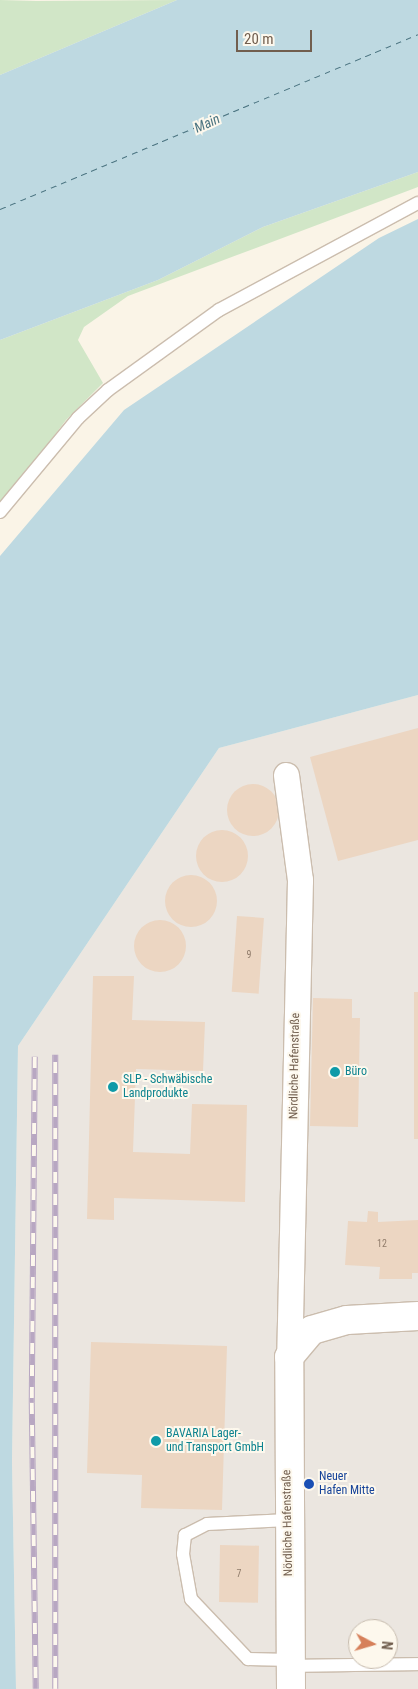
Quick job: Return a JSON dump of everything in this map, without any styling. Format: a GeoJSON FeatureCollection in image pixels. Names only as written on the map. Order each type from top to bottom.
{"type":"FeatureCollection","features":[{"type":"Feature","properties":{"kind":"street","name":"Nördliche Hafenstraße"},"geometry":{"type":"LineString","coordinates":[[286,775],[300,880],[289,1357],[288,1520],[291,1676]]}},
{"type":"Feature","properties":{"kind":"street"},"geometry":{"type":"LineString","coordinates":[[289,1357],[312,1330],[347,1320],[414,1316]]}},
{"type":"Feature","properties":{"kind":"lane"},"geometry":{"type":"LineString","coordinates":[[0,512],[78,418],[108,390],[219,310],[418,203]]}},
{"type":"Feature","properties":{"kind":"lane"},"geometry":{"type":"LineString","coordinates":[[288,1520],[207,1524],[186,1535],[183,1567],[190,1600],[248,1659],[291,1676],[418,1664]]}},
{"type":"Feature","properties":{"kind":"shaded area"},"geometry":{"type":"Polygon","coordinates":[[[418,695],[418,1689],[16,1689],[12,1461],[18,1046],[219,748],[418,695]]]}},
{"type":"Feature","properties":{"kind":"green space"},"geometry":{"type":"Polygon","coordinates":[[[0,0],[36,1],[177,0],[0,75],[0,0]]]}},
{"type":"Feature","properties":{"kind":"green space"},"geometry":{"type":"Polygon","coordinates":[[[418,172],[418,187],[128,296],[84,327],[78,340],[103,383],[66,420],[0,507],[0,340],[158,280],[263,227],[418,172]]]}},
{"type":"Feature","properties":{"kind":"water","name":"Main"},"geometry":{"type":"Polygon","coordinates":[[[177,0],[418,0],[418,172],[263,227],[158,280],[0,340],[0,75],[177,0]]]}},
{"type":"Feature","properties":{"kind":"water"},"geometry":{"type":"Polygon","coordinates":[[[418,219],[418,695],[219,748],[18,1046],[12,1461],[16,1689],[0,1689],[0,556],[124,410],[379,238],[418,219]]]}},
{"type":"Feature","properties":{"kind":"building"},"geometry":{"type":"Polygon","coordinates":[[[418,728],[418,840],[338,861],[310,757],[418,728]]]}},
{"type":"Feature","properties":{"kind":"building"},"geometry":{"type":"Polygon","coordinates":[[[253,784],[263,786],[271,792],[277,800],[279,810],[277,820],[271,828],[263,834],[253,836],[243,834],[235,828],[229,820],[227,810],[229,800],[235,792],[243,786],[253,784]]]}},
{"type":"Feature","properties":{"kind":"building"},"geometry":{"type":"Polygon","coordinates":[[[222,830],[232,832],[240,838],[246,846],[248,856],[246,866],[240,874],[232,880],[222,882],[212,880],[204,874],[198,866],[196,856],[198,846],[204,838],[212,832],[222,830]]]}},
{"type":"Feature","properties":{"kind":"building"},"geometry":{"type":"Polygon","coordinates":[[[191,875],[201,877],[209,883],[215,891],[217,901],[215,911],[209,919],[201,925],[191,927],[181,925],[173,919],[167,911],[165,901],[167,891],[173,883],[181,877],[191,875]]]}},
{"type":"Feature","properties":{"kind":"building"},"geometry":{"type":"Polygon","coordinates":[[[237,916],[264,918],[259,994],[232,992],[237,916]]]}},
{"type":"Feature","properties":{"kind":"building"},"geometry":{"type":"Polygon","coordinates":[[[160,920],[170,922],[178,928],[184,936],[186,946],[184,956],[178,964],[170,970],[160,972],[150,970],[142,964],[136,956],[134,946],[136,936],[142,928],[150,922],[160,920]]]}},
{"type":"Feature","properties":{"kind":"building","name":"SLP - Schwäbische Landprodukte"},"geometry":{"type":"Polygon","coordinates":[[[93,976],[134,976],[132,1020],[205,1022],[203,1071],[136,1069],[133,1152],[190,1154],[192,1104],[247,1105],[245,1202],[114,1198],[114,1220],[87,1219],[93,976]]]}},
{"type":"Feature","properties":{"kind":"building"},"geometry":{"type":"Polygon","coordinates":[[[414,992],[418,992],[418,1139],[414,1139],[414,992]]]}},
{"type":"Feature","properties":{"kind":"building","name":"Büro"},"geometry":{"type":"Polygon","coordinates":[[[313,998],[352,999],[352,1018],[360,1018],[358,1127],[310,1126],[313,998]]]}},
{"type":"Feature","properties":{"kind":"building"},"geometry":{"type":"Polygon","coordinates":[[[368,1211],[378,1212],[378,1222],[418,1220],[418,1273],[412,1273],[412,1279],[379,1279],[380,1267],[345,1265],[348,1221],[367,1222],[368,1211]]]}},
{"type":"Feature","properties":{"kind":"building"},"geometry":{"type":"Polygon","coordinates":[[[91,1342],[227,1346],[222,1510],[141,1508],[142,1475],[87,1473],[91,1342]]]}},
{"type":"Feature","properties":{"kind":"building"},"geometry":{"type":"Polygon","coordinates":[[[220,1545],[259,1546],[258,1603],[219,1602],[220,1545]]]}},
{"type":"Feature","properties":{"kind":"ferry route"},"geometry":{"type":"LineString","coordinates":[[0,209],[418,34]]}},
{"type":"Feature","properties":{"kind":"railway"},"geometry":{"type":"LineString","coordinates":[[55,1055],[55,1689]]}},
{"type":"Feature","properties":{"kind":"railway"},"geometry":{"type":"LineString","coordinates":[[35,1057],[32,1403],[36,1689]]}},
{"type":"Feature","properties":{"kind":"place","name":"Büro"},"geometry":{"type":"Point","coordinates":[335,1072]}},
{"type":"Feature","properties":{"kind":"place","name":"SLP - Schwäbische Landprodukte"},"geometry":{"type":"Point","coordinates":[113,1087]}},
{"type":"Feature","properties":{"kind":"place","name":"BAVARIA Lager- und Transport GmbH"},"geometry":{"type":"Point","coordinates":[156,1441]}},
{"type":"Feature","properties":{"kind":"place","name":"Neuer Hafen Mitte"},"geometry":{"type":"Point","coordinates":[309,1484]}}]}
